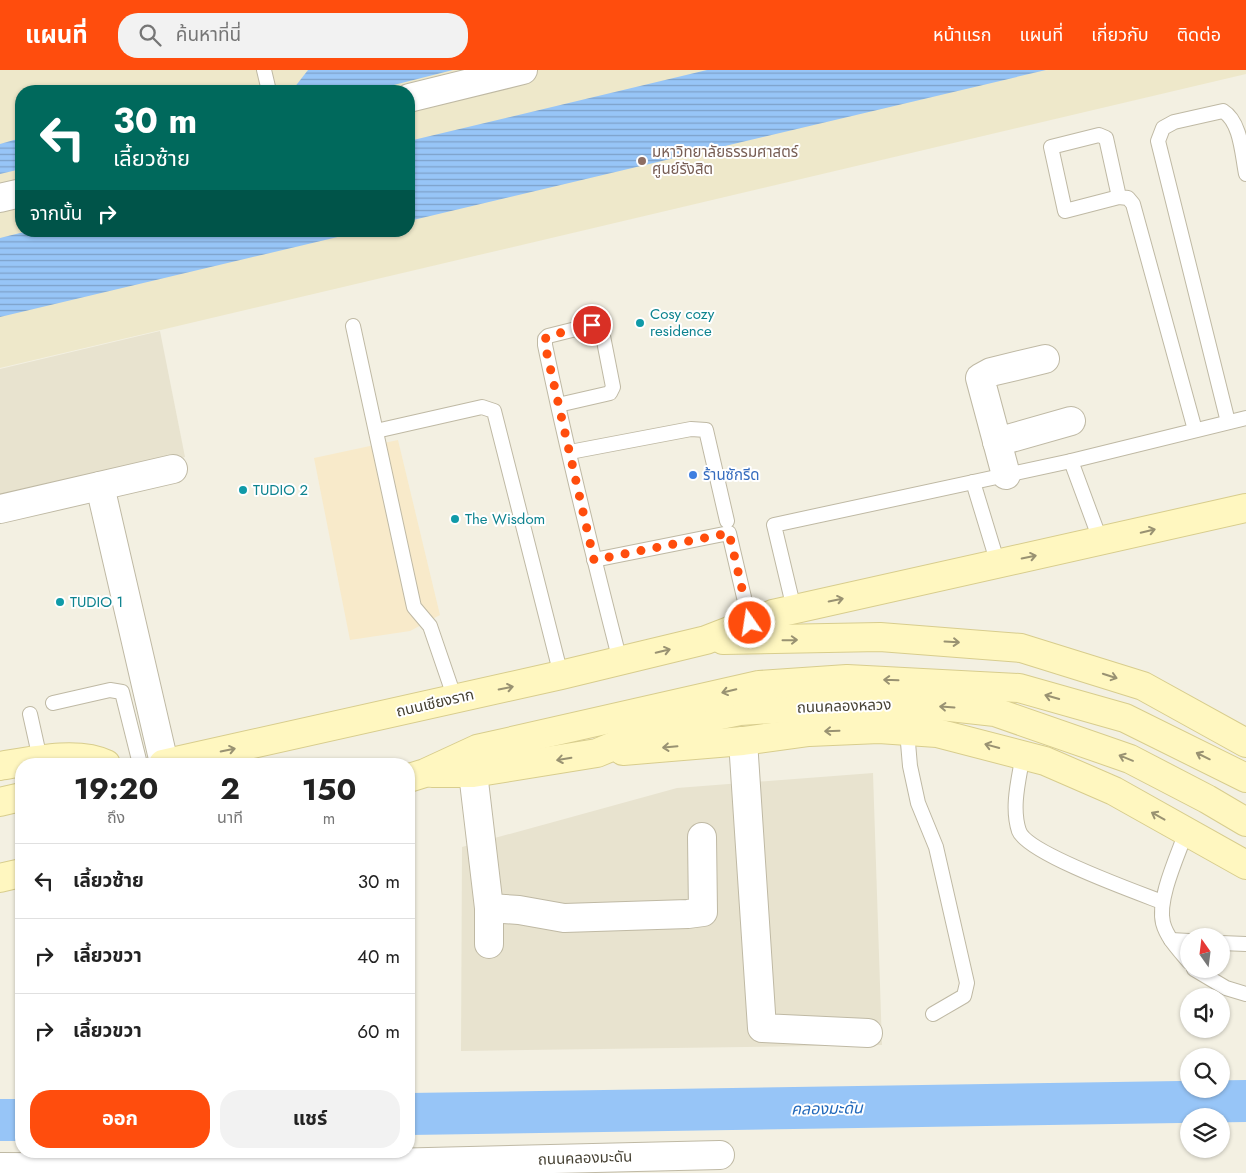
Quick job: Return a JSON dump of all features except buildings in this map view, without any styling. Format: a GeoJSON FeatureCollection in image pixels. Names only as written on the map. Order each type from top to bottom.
{"type":"FeatureCollection","features":[{"type":"Feature","properties":{"kind":"main road"},"geometry":{"type":"LineString","coordinates":[[706,640],[794,609],[1101,542],[1246,508]]}},
{"type":"Feature","properties":{"kind":"main road"},"geometry":{"type":"LineString","coordinates":[[706,640],[880,638],[1021,648],[1143,686],[1246,743]]}},
{"type":"Feature","properties":{"kind":"main road","name":"ถนนเชียงราก"},"geometry":{"type":"LineString","coordinates":[[191,758],[561,676],[706,640]]}},
{"type":"Feature","properties":{"kind":"main road"},"geometry":{"type":"LineString","coordinates":[[417,776],[477,749],[759,685],[847,679],[931,681],[1019,688],[1125,718],[1246,778]]}},
{"type":"Feature","properties":{"kind":"main road","name":"ถนนคลองหลวง"},"geometry":{"type":"LineString","coordinates":[[417,776],[473,773],[597,754],[657,728],[740,711],[877,703],[950,707],[995,712],[1130,759],[1207,799],[1246,822]]}},
{"type":"Feature","properties":{"kind":"main road"},"geometry":{"type":"LineString","coordinates":[[597,754],[743,741],[809,732],[879,729],[937,733],[1045,761],[1114,791],[1246,865]]}},
{"type":"Feature","properties":{"kind":"main road"},"geometry":{"type":"LineString","coordinates":[[0,766],[15,763]]}},
{"type":"Feature","properties":{"kind":"main road"},"geometry":{"type":"LineString","coordinates":[[0,802],[15,798]]}},
{"type":"Feature","properties":{"kind":"main road"},"geometry":{"type":"LineString","coordinates":[[0,878],[15,874]]}},
{"type":"Feature","properties":{"kind":"street"},"geometry":{"type":"LineString","coordinates":[[415,97],[522,70]]}},
{"type":"Feature","properties":{"kind":"street"},"geometry":{"type":"LineString","coordinates":[[0,198],[15,194]]}},
{"type":"Feature","properties":{"kind":"street"},"geometry":{"type":"LineString","coordinates":[[1006,475],[980,378],[991,372],[1044,359]]}},
{"type":"Feature","properties":{"kind":"street"},"geometry":{"type":"LineString","coordinates":[[996,442],[1071,421]]}},
{"type":"Feature","properties":{"kind":"street"},"geometry":{"type":"LineString","coordinates":[[0,509],[173,469]]}},
{"type":"Feature","properties":{"kind":"street"},"geometry":{"type":"LineString","coordinates":[[100,486],[163,758]]}},
{"type":"Feature","properties":{"kind":"street"},"geometry":{"type":"LineString","coordinates":[[743,741],[762,1028],[868,1033]]}},
{"type":"Feature","properties":{"kind":"street"},"geometry":{"type":"LineString","coordinates":[[473,773],[489,908],[488,944]]}},
{"type":"Feature","properties":{"kind":"street"},"geometry":{"type":"LineString","coordinates":[[489,908],[519,910],[564,918],[703,912],[702,837]]}},
{"type":"Feature","properties":{"kind":"street","name":"ถนนคลองมะดัน"},"geometry":{"type":"LineString","coordinates":[[0,1167],[180,1161],[720,1155]]}},
{"type":"Feature","properties":{"kind":"lane"},"geometry":{"type":"LineString","coordinates":[[264,70],[268,85]]}},
{"type":"Feature","properties":{"kind":"lane"},"geometry":{"type":"LineString","coordinates":[[1228,422],[1158,141],[1163,128],[1174,122],[1223,111],[1230,115],[1235,123],[1246,174]]}},
{"type":"Feature","properties":{"kind":"lane"},"geometry":{"type":"LineString","coordinates":[[1120,197],[1106,138],[1099,135],[1051,147],[1065,211],[1120,197],[1128,198],[1133,204],[1138,216],[1195,430]]}},
{"type":"Feature","properties":{"kind":"lane"},"geometry":{"type":"LineString","coordinates":[[558,405],[606,394],[613,387],[602,331],[598,326],[592,325],[548,336],[545,339],[558,405],[594,560],[620,661]]}},
{"type":"Feature","properties":{"kind":"lane"},"geometry":{"type":"LineString","coordinates":[[353,326],[414,608],[430,626],[455,699]]}},
{"type":"Feature","properties":{"kind":"lane"},"geometry":{"type":"LineString","coordinates":[[376,431],[482,407],[494,411],[561,676]]}},
{"type":"Feature","properties":{"kind":"lane"},"geometry":{"type":"LineString","coordinates":[[794,609],[774,525],[1071,461],[1246,418]]}},
{"type":"Feature","properties":{"kind":"lane"},"geometry":{"type":"LineString","coordinates":[[570,452],[691,429],[706,430],[727,521]]}},
{"type":"Feature","properties":{"kind":"lane"},"geometry":{"type":"LineString","coordinates":[[1071,461],[1101,542]]}},
{"type":"Feature","properties":{"kind":"lane"},"geometry":{"type":"LineString","coordinates":[[973,482],[998,564]]}},
{"type":"Feature","properties":{"kind":"lane"},"geometry":{"type":"LineString","coordinates":[[594,560],[729,533],[750,623]]}},
{"type":"Feature","properties":{"kind":"lane"},"geometry":{"type":"LineString","coordinates":[[53,704],[110,690],[122,692],[138,758]]}},
{"type":"Feature","properties":{"kind":"lane"},"geometry":{"type":"LineString","coordinates":[[30,714],[40,758]]}},
{"type":"Feature","properties":{"kind":"lane"},"geometry":{"type":"LineString","coordinates":[[907,731],[910,766],[918,803],[936,847],[967,983],[964,996],[933,1014]]}},
{"type":"Feature","properties":{"kind":"lane"},"geometry":{"type":"LineString","coordinates":[[1023,754],[1016,801],[1016,819],[1020,832],[1028,842],[1060,860],[1162,902]]}},
{"type":"Feature","properties":{"kind":"lane"},"geometry":{"type":"LineString","coordinates":[[1180,951],[1171,940],[1163,922],[1162,902],[1186,832]]}},
{"type":"Feature","properties":{"kind":"lane"},"geometry":{"type":"LineString","coordinates":[[1171,940],[1180,940]]}},
{"type":"Feature","properties":{"kind":"lane"},"geometry":{"type":"LineString","coordinates":[[1230,943],[1246,944]]}},
{"type":"Feature","properties":{"kind":"lane"},"geometry":{"type":"LineString","coordinates":[[1209,978],[1226,988],[1246,994]]}},
{"type":"Feature","properties":{"kind":"shaded area","name":"มหาวิทยาลัยธรรมศาสตร์ ศูนย์รังสิต"},"geometry":{"type":"Polygon","coordinates":[[[0,70],[1246,70],[1246,74],[0,368],[0,70]]]}},
{"type":"Feature","properties":{"kind":"shaded area"},"geometry":{"type":"Polygon","coordinates":[[[160,331],[185,457],[0,501],[0,369],[160,331]]]}},
{"type":"Feature","properties":{"kind":"shaded area"},"geometry":{"type":"Polygon","coordinates":[[[398,440],[440,615],[410,631],[350,640],[314,458],[398,440]]]}},
{"type":"Feature","properties":{"kind":"shaded area"},"geometry":{"type":"Polygon","coordinates":[[[873,773],[882,1045],[461,1051],[462,847],[677,788],[873,773]]]}},
{"type":"Feature","properties":{"kind":"water"},"geometry":{"type":"Polygon","coordinates":[[[308,70],[453,70],[394,85],[296,85],[308,70]]]}},
{"type":"Feature","properties":{"kind":"water"},"geometry":{"type":"Polygon","coordinates":[[[707,70],[1046,70],[415,220],[415,140],[707,70]]]}},
{"type":"Feature","properties":{"kind":"water"},"geometry":{"type":"Polygon","coordinates":[[[15,140],[15,170],[0,174],[0,144],[15,140]]]}},
{"type":"Feature","properties":{"kind":"water"},"geometry":{"type":"Polygon","coordinates":[[[15,234],[15,237],[338,237],[0,317],[0,238],[15,234]]]}},
{"type":"Feature","properties":{"kind":"waterway","name":"คลองมะดัน"},"geometry":{"type":"LineString","coordinates":[[415,1114],[1246,1101]]}},
{"type":"Feature","properties":{"kind":"waterway","name":"คลองมะดัน"},"geometry":{"type":"LineString","coordinates":[[0,1120],[15,1120]]}},
{"type":"Feature","properties":{"kind":"place","name":"มหาวิทยาลัยธรรมศาสตร์ ศูนย์รังสิต"},"geometry":{"type":"Point","coordinates":[642,161]}},
{"type":"Feature","properties":{"kind":"place","name":"Cosy cozy residence"},"geometry":{"type":"Point","coordinates":[640,323]}},
{"type":"Feature","properties":{"kind":"place","name":"ร้านซักรีด"},"geometry":{"type":"Point","coordinates":[693,475]}},
{"type":"Feature","properties":{"kind":"place","name":"TUDIO 2"},"geometry":{"type":"Point","coordinates":[243,490]}},
{"type":"Feature","properties":{"kind":"place","name":"The Wisdom"},"geometry":{"type":"Point","coordinates":[455,519]}},
{"type":"Feature","properties":{"kind":"place","name":"TUDIO 1"},"geometry":{"type":"Point","coordinates":[60,602]}},
{"type":"Feature","properties":{"kind":"route"},"geometry":{"type":"LineString","coordinates":[[592,325],[548,336],[545,339],[545,345],[594,560],[729,533],[750,623]]}}]}
